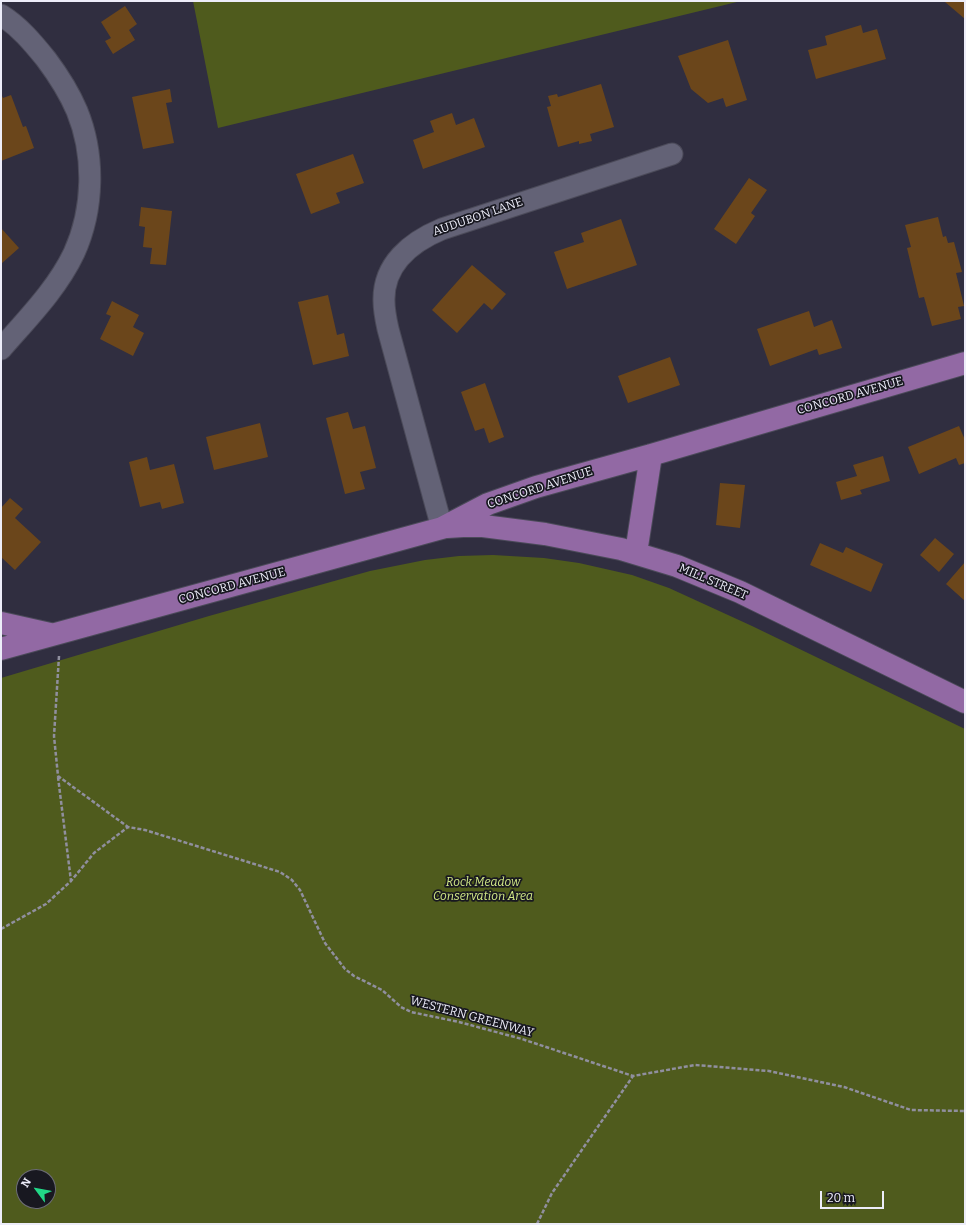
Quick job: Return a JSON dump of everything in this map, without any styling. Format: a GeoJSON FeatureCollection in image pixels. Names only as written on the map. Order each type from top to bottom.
{"type":"FeatureCollection","features":[{"type":"Feature","properties":{"kind":"main road","name":"CONCORD AVENUE"},"geometry":{"type":"LineString","coordinates":[[1,649],[442,528],[504,498],[536,487],[651,455],[965,362]]}},
{"type":"Feature","properties":{"kind":"main road"},"geometry":{"type":"LineString","coordinates":[[636,553],[651,455]]}},
{"type":"Feature","properties":{"kind":"main road","name":"MILL STREET"},"geometry":{"type":"LineString","coordinates":[[442,528],[473,526],[510,529],[578,540],[636,553],[677,566],[740,592],[965,702]]}},
{"type":"Feature","properties":{"kind":"main road"},"geometry":{"type":"LineString","coordinates":[[1,623],[53,634]]}},
{"type":"Feature","properties":{"kind":"street"},"geometry":{"type":"LineString","coordinates":[[1,15],[23,32],[61,79],[77,111],[87,145],[90,182],[83,228],[74,253],[50,291],[1,349]]}},
{"type":"Feature","properties":{"kind":"street","name":"AUDUBON LANE"},"geometry":{"type":"LineString","coordinates":[[442,528],[388,329],[384,301],[387,279],[392,269],[405,252],[427,235],[672,154]]}},
{"type":"Feature","properties":{"kind":"path"},"geometry":{"type":"LineString","coordinates":[[59,656],[54,736],[71,881]]}},
{"type":"Feature","properties":{"kind":"path"},"geometry":{"type":"LineString","coordinates":[[1,929],[46,904],[71,881],[94,853],[128,827],[58,776]]}},
{"type":"Feature","properties":{"kind":"path","name":"WESTERN GREENWAY"},"geometry":{"type":"LineString","coordinates":[[128,827],[167,836],[280,872],[292,880],[300,890],[324,943],[345,969],[354,976],[382,990],[401,1007],[411,1012],[459,1022],[522,1039],[633,1076],[695,1065],[770,1070],[844,1087],[911,1110],[965,1111]]}},
{"type":"Feature","properties":{"kind":"path"},"geometry":{"type":"LineString","coordinates":[[537,1224],[552,1193],[633,1076]]}},
{"type":"Feature","properties":{"kind":"green space"},"geometry":{"type":"Polygon","coordinates":[[[193,1],[741,1],[218,128],[193,1]]]}},
{"type":"Feature","properties":{"kind":"green space","name":"Rock Meadow Conservation Area"},"geometry":{"type":"Polygon","coordinates":[[[493,555],[544,558],[579,563],[632,575],[669,588],[752,626],[965,729],[965,1224],[1,1224],[1,678],[209,616],[370,571],[425,560],[459,556],[493,555]]]}},
{"type":"Feature","properties":{"kind":"building"},"geometry":{"type":"Polygon","coordinates":[[[965,1],[965,19],[945,2],[965,1]]]}},
{"type":"Feature","properties":{"kind":"building"},"geometry":{"type":"Polygon","coordinates":[[[125,6],[137,24],[129,30],[135,40],[113,54],[105,41],[111,38],[101,22],[125,6]]]}},
{"type":"Feature","properties":{"kind":"building"},"geometry":{"type":"Polygon","coordinates":[[[861,25],[863,33],[877,29],[886,59],[816,79],[808,50],[827,45],[825,36],[861,25]]]}},
{"type":"Feature","properties":{"kind":"building"},"geometry":{"type":"Polygon","coordinates":[[[728,40],[747,100],[726,107],[723,98],[708,103],[691,89],[678,56],[728,40]]]}},
{"type":"Feature","properties":{"kind":"building"},"geometry":{"type":"Polygon","coordinates":[[[601,84],[614,127],[590,134],[592,141],[579,144],[579,141],[558,147],[547,107],[551,106],[548,96],[557,94],[558,97],[601,84]]]}},
{"type":"Feature","properties":{"kind":"building"},"geometry":{"type":"Polygon","coordinates":[[[170,89],[172,102],[166,103],[174,143],[143,149],[132,97],[170,89]]]}},
{"type":"Feature","properties":{"kind":"building"},"geometry":{"type":"Polygon","coordinates":[[[1,94],[3,98],[11,95],[23,127],[26,126],[34,148],[1,161],[1,94]]]}},
{"type":"Feature","properties":{"kind":"building"},"geometry":{"type":"Polygon","coordinates":[[[452,113],[456,125],[474,118],[485,147],[423,169],[413,140],[434,132],[430,121],[452,113]]]}},
{"type":"Feature","properties":{"kind":"building"},"geometry":{"type":"Polygon","coordinates":[[[353,154],[364,183],[336,193],[340,203],[311,214],[296,174],[353,154]]]}},
{"type":"Feature","properties":{"kind":"building"},"geometry":{"type":"Polygon","coordinates":[[[749,178],[767,190],[751,213],[755,216],[736,244],[714,229],[749,178]]]}},
{"type":"Feature","properties":{"kind":"building"},"geometry":{"type":"Polygon","coordinates":[[[141,207],[172,211],[166,265],[150,264],[152,248],[143,247],[145,227],[139,226],[141,207]]]}},
{"type":"Feature","properties":{"kind":"building"},"geometry":{"type":"Polygon","coordinates":[[[938,217],[943,237],[946,236],[948,243],[954,242],[962,272],[956,273],[964,306],[958,307],[961,319],[932,326],[924,297],[919,298],[907,248],[911,247],[905,225],[938,217]]]}},
{"type":"Feature","properties":{"kind":"building"},"geometry":{"type":"Polygon","coordinates":[[[621,219],[637,265],[567,289],[554,252],[584,242],[581,233],[621,219]]]}},
{"type":"Feature","properties":{"kind":"building"},"geometry":{"type":"Polygon","coordinates":[[[1,228],[19,248],[1,264],[1,228]]]}},
{"type":"Feature","properties":{"kind":"building"},"geometry":{"type":"Polygon","coordinates":[[[472,265],[506,294],[492,310],[484,303],[457,333],[432,310],[472,265]]]}},
{"type":"Feature","properties":{"kind":"building"},"geometry":{"type":"Polygon","coordinates":[[[328,295],[337,335],[344,333],[349,356],[313,365],[298,302],[328,295]]]}},
{"type":"Feature","properties":{"kind":"building"},"geometry":{"type":"Polygon","coordinates":[[[112,301],[139,315],[133,327],[144,333],[133,356],[100,339],[111,316],[106,314],[112,301]]]}},
{"type":"Feature","properties":{"kind":"building"},"geometry":{"type":"Polygon","coordinates":[[[809,311],[814,327],[832,320],[842,348],[819,355],[817,349],[770,366],[757,329],[809,311]]]}},
{"type":"Feature","properties":{"kind":"building"},"geometry":{"type":"Polygon","coordinates":[[[670,357],[680,385],[628,403],[618,376],[670,357]]]}},
{"type":"Feature","properties":{"kind":"building"},"geometry":{"type":"Polygon","coordinates":[[[485,383],[504,437],[489,443],[484,428],[475,431],[461,392],[485,383]]]}},
{"type":"Feature","properties":{"kind":"building"},"geometry":{"type":"Polygon","coordinates":[[[348,412],[353,429],[365,426],[376,468],[360,472],[365,489],[345,494],[326,418],[348,412]]]}},
{"type":"Feature","properties":{"kind":"building"},"geometry":{"type":"Polygon","coordinates":[[[260,423],[268,457],[214,470],[206,437],[260,423]]]}},
{"type":"Feature","properties":{"kind":"building"},"geometry":{"type":"Polygon","coordinates":[[[959,426],[965,440],[965,463],[959,465],[956,458],[919,474],[908,447],[959,426]]]}},
{"type":"Feature","properties":{"kind":"building"},"geometry":{"type":"Polygon","coordinates":[[[883,456],[890,481],[860,490],[862,494],[841,500],[836,482],[857,476],[853,465],[883,456]]]}},
{"type":"Feature","properties":{"kind":"building"},"geometry":{"type":"Polygon","coordinates":[[[147,457],[150,470],[174,464],[184,503],[162,509],[160,502],[140,507],[129,462],[147,457]]]}},
{"type":"Feature","properties":{"kind":"building"},"geometry":{"type":"Polygon","coordinates":[[[720,483],[745,485],[740,528],[716,525],[720,483]]]}},
{"type":"Feature","properties":{"kind":"building"},"geometry":{"type":"Polygon","coordinates":[[[10,498],[23,509],[15,518],[41,542],[15,570],[1,557],[1,508],[10,498]]]}},
{"type":"Feature","properties":{"kind":"building"},"geometry":{"type":"Polygon","coordinates":[[[935,538],[954,554],[939,572],[920,555],[935,538]]]}},
{"type":"Feature","properties":{"kind":"building"},"geometry":{"type":"Polygon","coordinates":[[[820,543],[843,553],[846,547],[883,564],[871,592],[810,565],[820,543]]]}},
{"type":"Feature","properties":{"kind":"building"},"geometry":{"type":"Polygon","coordinates":[[[965,562],[965,601],[946,584],[965,562]]]}}]}
